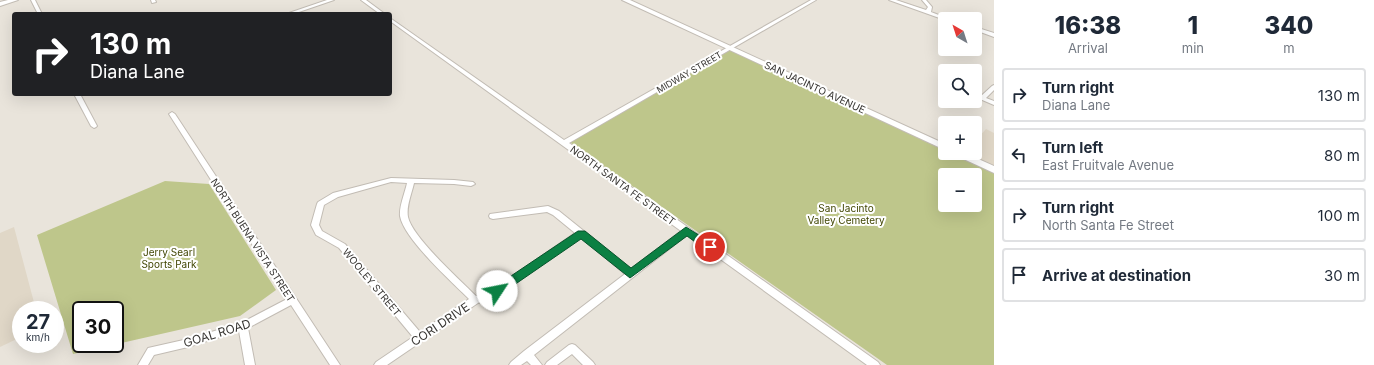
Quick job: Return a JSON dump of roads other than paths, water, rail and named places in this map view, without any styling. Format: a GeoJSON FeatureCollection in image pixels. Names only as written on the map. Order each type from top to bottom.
{"type":"FeatureCollection","features":[{"type":"Feature","properties":{"kind":"main road"},"geometry":{"type":"LineString","coordinates":[[0,2],[4,0]]}},
{"type":"Feature","properties":{"kind":"main road"},"geometry":{"type":"LineString","coordinates":[[0,2],[15,0]]}},
{"type":"Feature","properties":{"kind":"main road","name":"SAN JACINTO AVENUE"},"geometry":{"type":"LineString","coordinates":[[625,0],[938,144]]}},
{"type":"Feature","properties":{"kind":"main road","name":"SAN JACINTO AVENUE"},"geometry":{"type":"LineString","coordinates":[[632,0],[686,27]]}},
{"type":"Feature","properties":{"kind":"main road"},"geometry":{"type":"LineString","coordinates":[[973,160],[994,170]]}},
{"type":"Feature","properties":{"kind":"street"},"geometry":{"type":"LineString","coordinates":[[33,0],[39,12]]}},
{"type":"Feature","properties":{"kind":"street"},"geometry":{"type":"LineString","coordinates":[[294,12],[332,0]]}},
{"type":"Feature","properties":{"kind":"street"},"geometry":{"type":"LineString","coordinates":[[363,0],[380,12]]}},
{"type":"Feature","properties":{"kind":"street","name":"MIDWAY STREET"},"geometry":{"type":"LineString","coordinates":[[564,143],[814,0]]}},
{"type":"Feature","properties":{"kind":"street"},"geometry":{"type":"LineString","coordinates":[[891,0],[938,16]]}},
{"type":"Feature","properties":{"kind":"street"},"geometry":{"type":"LineString","coordinates":[[924,0],[930,8],[928,13]]}},
{"type":"Feature","properties":{"kind":"street","name":"NORTH SANTA FE STREET"},"geometry":{"type":"LineString","coordinates":[[392,20],[875,365]]}},
{"type":"Feature","properties":{"kind":"street"},"geometry":{"type":"LineString","coordinates":[[982,31],[994,35]]}},
{"type":"Feature","properties":{"kind":"street"},"geometry":{"type":"LineString","coordinates":[[994,87],[982,98],[994,103]]}},
{"type":"Feature","properties":{"kind":"street"},"geometry":{"type":"LineString","coordinates":[[78,96],[94,126]]}},
{"type":"Feature","properties":{"kind":"street","name":"NORTH BUENA VISTA STREET"},"geometry":{"type":"LineString","coordinates":[[172,114],[335,365]]}},
{"type":"Feature","properties":{"kind":"street","name":"WOOLEY STREET"},"geometry":{"type":"LineString","coordinates":[[411,180],[391,180],[328,198],[321,204],[315,225],[318,233],[342,246],[419,338]]}},
{"type":"Feature","properties":{"kind":"street"},"geometry":{"type":"LineString","coordinates":[[470,184],[411,180],[404,216],[406,226],[475,300]]}},
{"type":"Feature","properties":{"kind":"street"},"geometry":{"type":"LineString","coordinates":[[493,216],[548,209],[556,213],[630,274]]}},
{"type":"Feature","properties":{"kind":"street"},"geometry":{"type":"LineString","coordinates":[[514,365],[686,231]]}},
{"type":"Feature","properties":{"kind":"street","name":"CORI DRIVE"},"geometry":{"type":"LineString","coordinates":[[380,365],[475,300],[497,291],[581,233]]}},
{"type":"Feature","properties":{"kind":"street","name":"GOAL ROAD"},"geometry":{"type":"LineString","coordinates":[[142,364],[151,351],[188,343],[243,326],[293,300]]}},
{"type":"Feature","properties":{"kind":"street"},"geometry":{"type":"LineString","coordinates":[[243,326],[250,365]]}},
{"type":"Feature","properties":{"kind":"street"},"geometry":{"type":"LineString","coordinates":[[550,365],[572,348],[590,365]]}},
{"type":"Feature","properties":{"kind":"street"},"geometry":{"type":"LineString","coordinates":[[527,354],[537,365]]}},
{"type":"Feature","properties":{"kind":"park label","name":"San Jacinto Valley Cemetery"},"geometry":{"type":"Point","coordinates":[846,214]}},
{"type":"Feature","properties":{"kind":"park label","name":"Jerry Searl Sports Park"},"geometry":{"type":"Point","coordinates":[169,258]}}]}
